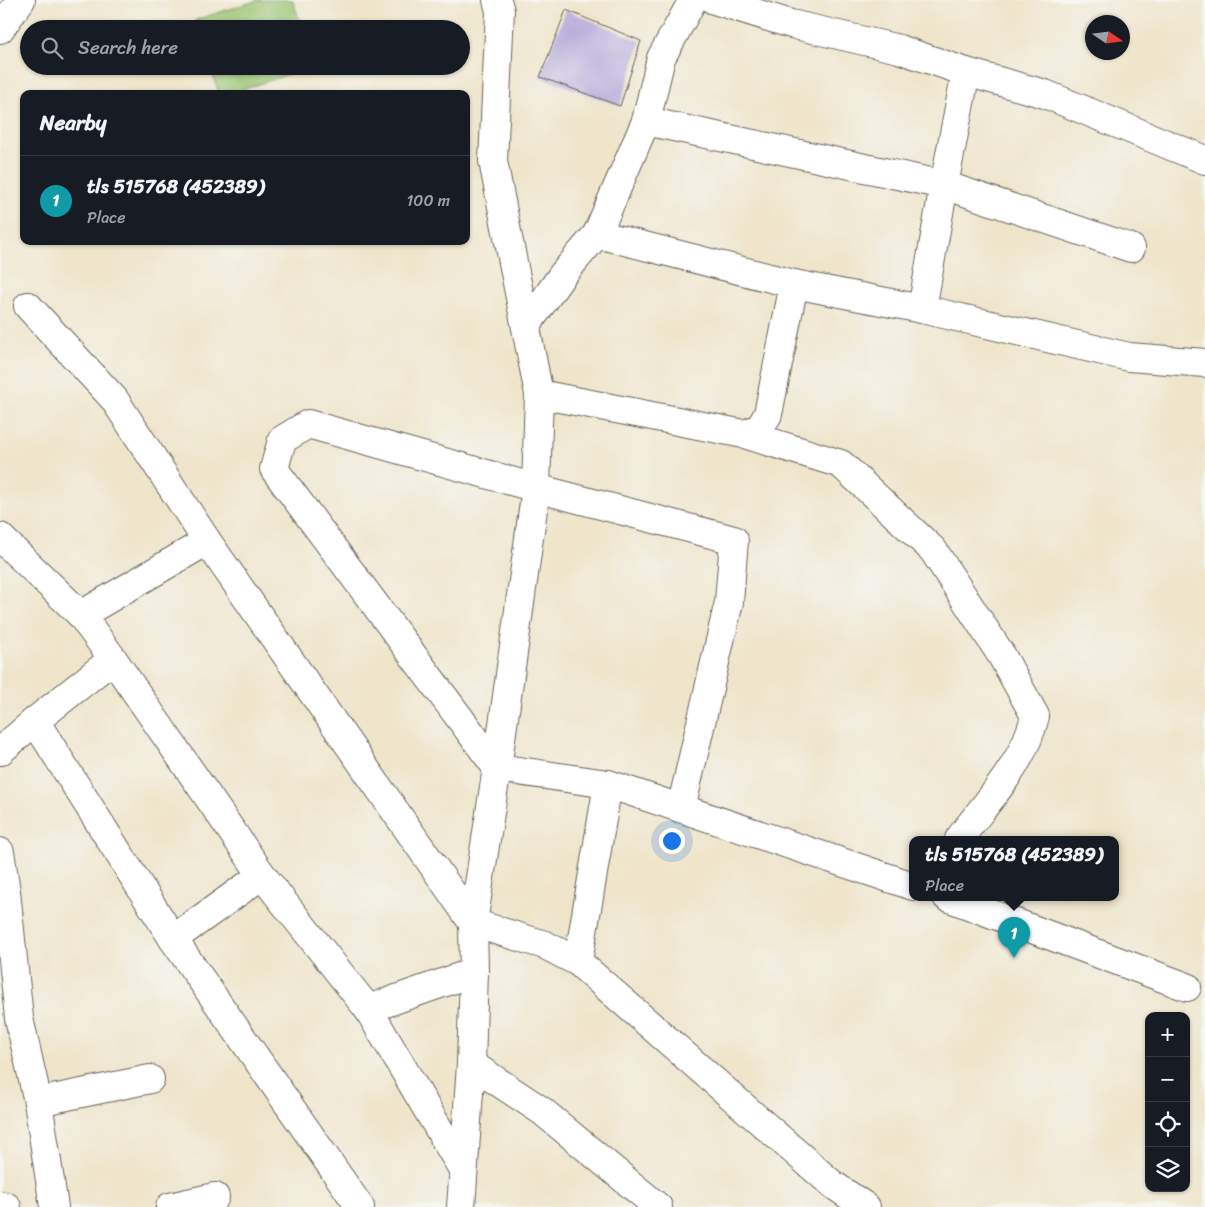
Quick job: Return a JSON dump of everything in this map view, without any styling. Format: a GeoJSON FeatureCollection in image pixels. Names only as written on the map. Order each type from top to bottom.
{"type":"FeatureCollection","features":[{"type":"Feature","properties":{"kind":"street"},"geometry":{"type":"LineString","coordinates":[[0,29],[21,0]]}},
{"type":"Feature","properties":{"kind":"street"},"geometry":{"type":"LineString","coordinates":[[461,1207],[471,1064],[474,972],[473,923],[497,768],[536,488],[539,394],[493,161],[500,11],[497,0]]}},
{"type":"Feature","properties":{"kind":"street"},"geometry":{"type":"LineString","coordinates":[[526,326],[563,274],[597,234],[646,121],[662,58],[693,0]]}},
{"type":"Feature","properties":{"kind":"street"},"geometry":{"type":"LineString","coordinates":[[714,0],[791,24],[899,49],[966,72],[1045,94],[1205,160]]}},
{"type":"Feature","properties":{"kind":"street"},"geometry":{"type":"LineString","coordinates":[[922,309],[966,72]]}},
{"type":"Feature","properties":{"kind":"street"},"geometry":{"type":"LineString","coordinates":[[646,121],[944,185],[1132,248]]}},
{"type":"Feature","properties":{"kind":"street"},"geometry":{"type":"LineString","coordinates":[[597,234],[794,284],[922,309],[1129,357],[1205,363]]}},
{"type":"Feature","properties":{"kind":"street"},"geometry":{"type":"LineString","coordinates":[[744,434],[760,428],[768,414],[794,284]]}},
{"type":"Feature","properties":{"kind":"street"},"geometry":{"type":"LineString","coordinates":[[28,306],[114,399],[208,541],[473,923],[545,945],[578,962],[832,1184],[866,1207]]}},
{"type":"Feature","properties":{"kind":"street"},"geometry":{"type":"LineString","coordinates":[[539,394],[744,434],[841,464],[933,550],[1002,656],[1035,716],[1031,733],[1018,761],[961,836]]}},
{"type":"Feature","properties":{"kind":"street"},"geometry":{"type":"LineString","coordinates":[[681,809],[729,602],[734,540],[536,488],[308,424],[282,440],[274,469],[497,768],[608,784],[681,809],[909,885]]}},
{"type":"Feature","properties":{"kind":"street"},"geometry":{"type":"LineString","coordinates":[[0,537],[81,615],[262,875],[368,1009],[463,1170]]}},
{"type":"Feature","properties":{"kind":"street"},"geometry":{"type":"LineString","coordinates":[[81,615],[208,541]]}},
{"type":"Feature","properties":{"kind":"street"},"geometry":{"type":"LineString","coordinates":[[0,751],[113,659]]}},
{"type":"Feature","properties":{"kind":"street"},"geometry":{"type":"LineString","coordinates":[[35,721],[173,939],[360,1207]]}},
{"type":"Feature","properties":{"kind":"street"},"geometry":{"type":"LineString","coordinates":[[578,962],[608,784]]}},
{"type":"Feature","properties":{"kind":"street"},"geometry":{"type":"LineString","coordinates":[[0,852],[9,1019],[38,1102],[54,1207]]}},
{"type":"Feature","properties":{"kind":"street"},"geometry":{"type":"LineString","coordinates":[[173,939],[262,875]]}},
{"type":"Feature","properties":{"kind":"street"},"geometry":{"type":"LineString","coordinates":[[958,901],[1187,987]]}},
{"type":"Feature","properties":{"kind":"street"},"geometry":{"type":"LineString","coordinates":[[368,1009],[474,972]]}},
{"type":"Feature","properties":{"kind":"street"},"geometry":{"type":"LineString","coordinates":[[471,1064],[542,1111],[658,1207]]}},
{"type":"Feature","properties":{"kind":"street"},"geometry":{"type":"LineString","coordinates":[[38,1102],[150,1079]]}},
{"type":"Feature","properties":{"kind":"street"},"geometry":{"type":"LineString","coordinates":[[170,1207],[215,1197]]}},
{"type":"Feature","properties":{"kind":"street"},"geometry":{"type":"LineString","coordinates":[[0,1205],[7,1207]]}},
{"type":"Feature","properties":{"kind":"green space"},"geometry":{"type":"Polygon","coordinates":[[[258,0],[293,0],[299,20],[195,20],[258,0]]]}},
{"type":"Feature","properties":{"kind":"green space"},"geometry":{"type":"Polygon","coordinates":[[[213,75],[286,75],[242,90],[218,90],[213,75]]]}},
{"type":"Feature","properties":{"kind":"building"},"geometry":{"type":"Polygon","coordinates":[[[566,10],[641,41],[620,106],[540,77],[566,10]]]}},
{"type":"Feature","properties":{"kind":"place","name":"tls 515768 (452389)"},"geometry":{"type":"Point","coordinates":[1014,958]}}]}
